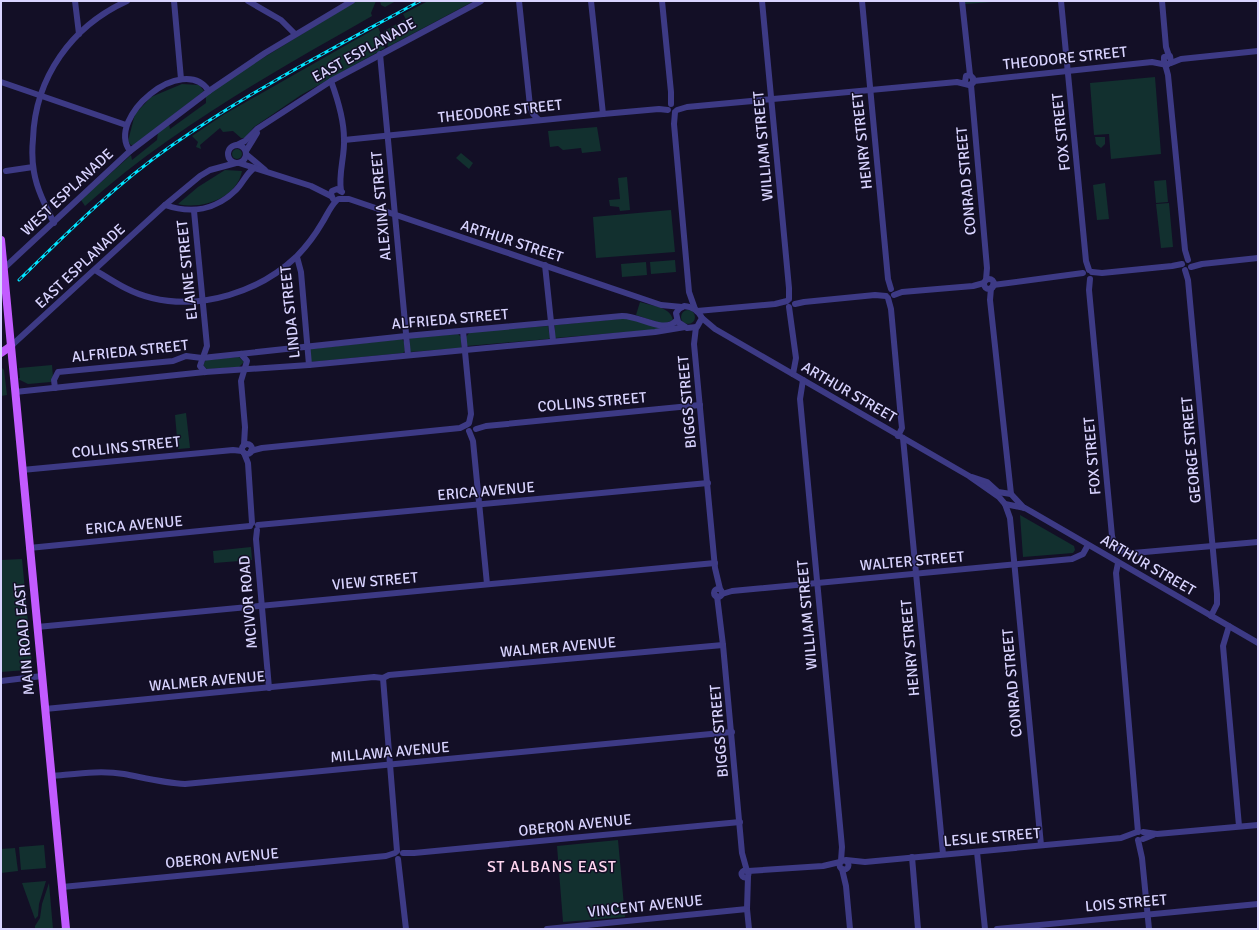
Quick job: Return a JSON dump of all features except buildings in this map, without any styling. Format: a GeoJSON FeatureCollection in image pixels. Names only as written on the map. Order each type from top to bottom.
{"type":"FeatureCollection","features":[{"type":"Feature","properties":{"kind":"main road","name":"MAIN ROAD EAST"},"geometry":{"type":"LineString","coordinates":[[1,240],[2,269],[12,346],[29,548],[66,929]]}},
{"type":"Feature","properties":{"kind":"main road"},"geometry":{"type":"LineString","coordinates":[[1,353],[12,346]]}},
{"type":"Feature","properties":{"kind":"street"},"geometry":{"type":"LineString","coordinates":[[75,1],[79,34]]}},
{"type":"Feature","properties":{"kind":"street"},"geometry":{"type":"LineString","coordinates":[[54,222],[42,200],[33,167],[33,120],[40,94],[54,64],[79,34],[105,12],[127,1]]}},
{"type":"Feature","properties":{"kind":"street"},"geometry":{"type":"LineString","coordinates":[[174,1],[181,79]]}},
{"type":"Feature","properties":{"kind":"street"},"geometry":{"type":"LineString","coordinates":[[248,1],[281,20],[295,34]]}},
{"type":"Feature","properties":{"kind":"street","name":"WEST ESPLANADE"},"geometry":{"type":"LineString","coordinates":[[2,269],[130,150],[209,91],[295,34],[352,1]]}},
{"type":"Feature","properties":{"kind":"street","name":"EAST ESPLANADE"},"geometry":{"type":"LineString","coordinates":[[237,144],[244,141],[257,129],[331,82],[380,54],[481,1]]}},
{"type":"Feature","properties":{"kind":"street"},"geometry":{"type":"LineString","coordinates":[[519,1],[530,106],[533,114],[539,120]]}},
{"type":"Feature","properties":{"kind":"street"},"geometry":{"type":"LineString","coordinates":[[591,1],[602,114]]}},
{"type":"Feature","properties":{"kind":"street"},"geometry":{"type":"LineString","coordinates":[[662,1],[689,292],[696,310],[702,317]]}},
{"type":"Feature","properties":{"kind":"street","name":"WILLIAM STREET"},"geometry":{"type":"LineString","coordinates":[[762,1],[796,358],[793,374]]}},
{"type":"Feature","properties":{"kind":"street","name":"HENRY STREET"},"geometry":{"type":"LineString","coordinates":[[862,1],[902,424],[901,437],[943,854]]}},
{"type":"Feature","properties":{"kind":"street","name":"CONRAD STREET"},"geometry":{"type":"LineString","coordinates":[[962,1],[1008,479],[1008,495],[1012,505],[1010,518],[1014,565],[1041,845]]}},
{"type":"Feature","properties":{"kind":"street","name":"FOX STREET"},"geometry":{"type":"LineString","coordinates":[[1061,1],[1112,536],[1117,548],[1126,553],[1213,546]]}},
{"type":"Feature","properties":{"kind":"street","name":"GEORGE STREET"},"geometry":{"type":"LineString","coordinates":[[1162,1],[1218,599],[1212,616]]}},
{"type":"Feature","properties":{"kind":"street","name":"THEODORE STREET"},"geometry":{"type":"LineString","coordinates":[[344,140],[523,121],[957,82],[1256,52]]}},
{"type":"Feature","properties":{"kind":"street","name":"ALEXINA STREET"},"geometry":{"type":"LineString","coordinates":[[380,54],[408,355]]}},
{"type":"Feature","properties":{"kind":"street"},"geometry":{"type":"LineString","coordinates":[[1,82],[40,94],[126,125],[134,111],[160,87],[181,79],[198,80],[209,91]]}},
{"type":"Feature","properties":{"kind":"street"},"geometry":{"type":"LineString","coordinates":[[331,82],[341,115],[344,140],[337,191]]}},
{"type":"Feature","properties":{"kind":"street"},"geometry":{"type":"LineString","coordinates":[[523,121],[528,116],[530,106]]}},
{"type":"Feature","properties":{"kind":"street","name":"WEST ESPLANADE"},"geometry":{"type":"LineString","coordinates":[[126,125],[124,139],[125,144],[130,150]]}},
{"type":"Feature","properties":{"kind":"street","name":"EAST ESPLANADE"},"geometry":{"type":"LineString","coordinates":[[246,152],[262,127]]}},
{"type":"Feature","properties":{"kind":"street"},"geometry":{"type":"LineString","coordinates":[[220,166],[232,146],[237,144],[242,146],[253,161],[268,172]]}},
{"type":"Feature","properties":{"kind":"street"},"geometry":{"type":"LineString","coordinates":[[237,163],[243,160],[246,152]]}},
{"type":"Feature","properties":{"kind":"street"},"geometry":{"type":"LineString","coordinates":[[228,153],[231,160],[237,163],[311,186],[337,191],[355,201]]}},
{"type":"Feature","properties":{"kind":"street","name":"EAST ESPLANADE"},"geometry":{"type":"LineString","coordinates":[[12,346],[165,205],[200,176],[220,166],[237,163]]}},
{"type":"Feature","properties":{"kind":"street"},"geometry":{"type":"LineString","coordinates":[[245,178],[246,165]]}},
{"type":"Feature","properties":{"kind":"street"},"geometry":{"type":"LineString","coordinates":[[6,170],[33,167]]}},
{"type":"Feature","properties":{"kind":"street"},"geometry":{"type":"LineString","coordinates":[[165,205],[177,209],[194,210],[222,201],[238,188],[254,168]]}},
{"type":"Feature","properties":{"kind":"street"},"geometry":{"type":"LineString","coordinates":[[311,186],[335,198],[355,201]]}},
{"type":"Feature","properties":{"kind":"street"},"geometry":{"type":"LineString","coordinates":[[94,270],[124,289],[151,298],[178,302],[203,300],[237,293],[260,283],[297,257],[313,238],[335,198],[342,196],[337,191]]}},
{"type":"Feature","properties":{"kind":"street"},"geometry":{"type":"LineString","coordinates":[[335,198],[331,192],[337,191]]}},
{"type":"Feature","properties":{"kind":"street","name":"ARTHUR STREET"},"geometry":{"type":"LineString","coordinates":[[355,201],[661,304],[683,306]]}},
{"type":"Feature","properties":{"kind":"street","name":"ELAINE STREET"},"geometry":{"type":"LineString","coordinates":[[194,210],[207,346],[202,358]]}},
{"type":"Feature","properties":{"kind":"street","name":"LINDA STREET"},"geometry":{"type":"LineString","coordinates":[[297,257],[301,272],[309,365]]}},
{"type":"Feature","properties":{"kind":"street"},"geometry":{"type":"LineString","coordinates":[[683,306],[696,310],[713,310],[1258,258]]}},
{"type":"Feature","properties":{"kind":"street"},"geometry":{"type":"LineString","coordinates":[[545,265],[553,341]]}},
{"type":"Feature","properties":{"kind":"street"},"geometry":{"type":"LineString","coordinates":[[689,292],[683,306],[677,311],[676,318],[686,328],[697,327],[702,317],[713,310]]}},
{"type":"Feature","properties":{"kind":"street","name":"ARTHUR STREET"},"geometry":{"type":"LineString","coordinates":[[661,304],[676,318]]}},
{"type":"Feature","properties":{"kind":"street","name":"ALFRIEDA STREET"},"geometry":{"type":"LineString","coordinates":[[55,388],[54,380],[58,372],[173,361],[186,356],[202,358],[406,336],[629,316],[663,325],[673,324],[676,318]]}},
{"type":"Feature","properties":{"kind":"street","name":"ARTHUR STREET"},"geometry":{"type":"LineString","coordinates":[[702,317],[715,329],[969,476],[1004,503],[1025,508]]}},
{"type":"Feature","properties":{"kind":"street","name":"ARTHUR STREET"},"geometry":{"type":"LineString","coordinates":[[697,327],[715,329]]}},
{"type":"Feature","properties":{"kind":"street","name":"BIGGS STREET"},"geometry":{"type":"LineString","coordinates":[[697,327],[694,344],[716,577],[719,592],[742,853],[746,874],[749,929]]}},
{"type":"Feature","properties":{"kind":"street","name":"ALFRIEDA STREET"},"geometry":{"type":"LineString","coordinates":[[15,392],[244,368],[309,365],[686,328]]}},
{"type":"Feature","properties":{"kind":"street","name":"BIGGS STREET"},"geometry":{"type":"LineString","coordinates":[[686,328],[694,344]]}},
{"type":"Feature","properties":{"kind":"street"},"geometry":{"type":"LineString","coordinates":[[463,331],[487,584]]}},
{"type":"Feature","properties":{"kind":"street","name":"ALFRIEDA STREET"},"geometry":{"type":"LineString","coordinates":[[207,346],[211,351],[221,355]]}},
{"type":"Feature","properties":{"kind":"street","name":"MCIVOR ROAD"},"geometry":{"type":"LineString","coordinates":[[242,354],[247,361],[241,381],[270,688]]}},
{"type":"Feature","properties":{"kind":"street"},"geometry":{"type":"LineString","coordinates":[[202,358],[200,366],[205,372]]}},
{"type":"Feature","properties":{"kind":"street"},"geometry":{"type":"LineString","coordinates":[[227,370],[236,374],[241,381]]}},
{"type":"Feature","properties":{"kind":"street","name":"WILLIAM STREET"},"geometry":{"type":"LineString","coordinates":[[803,380],[800,399],[850,929]]}},
{"type":"Feature","properties":{"kind":"street","name":"COLLINS STREET"},"geometry":{"type":"LineString","coordinates":[[22,470],[700,405]]}},
{"type":"Feature","properties":{"kind":"street","name":"ARTHUR STREET"},"geometry":{"type":"LineString","coordinates":[[969,476],[987,482],[996,491],[1008,495],[1025,508],[1088,546],[1258,643]]}},
{"type":"Feature","properties":{"kind":"street","name":"ERICA AVENUE"},"geometry":{"type":"LineString","coordinates":[[29,548],[708,484]]}},
{"type":"Feature","properties":{"kind":"street"},"geometry":{"type":"LineString","coordinates":[[1004,503],[1008,495]]}},
{"type":"Feature","properties":{"kind":"street","name":"CONRAD STREET"},"geometry":{"type":"LineString","coordinates":[[1004,503],[1010,518]]}},
{"type":"Feature","properties":{"kind":"street"},"geometry":{"type":"LineString","coordinates":[[1213,546],[1258,542]]}},
{"type":"Feature","properties":{"kind":"street","name":"WALTER STREET"},"geometry":{"type":"LineString","coordinates":[[719,592],[1075,558],[1083,554],[1088,546]]}},
{"type":"Feature","properties":{"kind":"street","name":"VIEW STREET"},"geometry":{"type":"LineString","coordinates":[[37,626],[715,563]]}},
{"type":"Feature","properties":{"kind":"street"},"geometry":{"type":"LineString","coordinates":[[1118,563],[1116,573],[1149,929]]}},
{"type":"Feature","properties":{"kind":"street"},"geometry":{"type":"LineString","coordinates":[[1229,626],[1223,646],[1239,826]]}},
{"type":"Feature","properties":{"kind":"street","name":"WALMER AVENUE"},"geometry":{"type":"LineString","coordinates":[[45,709],[372,678],[383,679],[389,675],[395,676],[723,645]]}},
{"type":"Feature","properties":{"kind":"street"},"geometry":{"type":"LineString","coordinates":[[1,681],[42,676]]}},
{"type":"Feature","properties":{"kind":"street"},"geometry":{"type":"LineString","coordinates":[[383,679],[390,765],[407,929]]}},
{"type":"Feature","properties":{"kind":"street","name":"MILLAWA AVENUE"},"geometry":{"type":"LineString","coordinates":[[51,776],[101,773],[124,774],[167,784],[185,784],[732,732]]}},
{"type":"Feature","properties":{"kind":"street","name":"OBERON AVENUE"},"geometry":{"type":"LineString","coordinates":[[62,887],[740,822]]}},
{"type":"Feature","properties":{"kind":"street","name":"LESLIE STREET"},"geometry":{"type":"LineString","coordinates":[[746,874],[1258,825]]}},
{"type":"Feature","properties":{"kind":"street"},"geometry":{"type":"LineString","coordinates":[[977,852],[985,929]]}},
{"type":"Feature","properties":{"kind":"street"},"geometry":{"type":"LineString","coordinates":[[912,857],[918,929]]}},
{"type":"Feature","properties":{"kind":"street","name":"LOIS STREET"},"geometry":{"type":"LineString","coordinates":[[996,929],[1258,904]]}},
{"type":"Feature","properties":{"kind":"street","name":"VINCENT AVENUE"},"geometry":{"type":"LineString","coordinates":[[547,929],[747,909]]}},
{"type":"Feature","properties":{"kind":"green space"},"geometry":{"type":"Polygon","coordinates":[[[356,1],[376,1],[371,13],[372,16],[260,81],[187,127],[118,178],[85,206],[81,200],[131,155],[132,160],[157,140],[158,132],[169,124],[170,129],[206,103],[206,96],[237,74],[356,1]]]}},
{"type":"Feature","properties":{"kind":"green space"},"geometry":{"type":"Polygon","coordinates":[[[380,1],[396,1],[385,7],[381,5],[380,1]]]}},
{"type":"Feature","properties":{"kind":"green space"},"geometry":{"type":"Polygon","coordinates":[[[428,1],[474,1],[388,47],[387,43],[409,25],[403,14],[428,1]]]}},
{"type":"Feature","properties":{"kind":"green space"},"geometry":{"type":"Polygon","coordinates":[[[965,1],[1006,1],[965,4],[965,1]]]}},
{"type":"Feature","properties":{"kind":"green space"},"geometry":{"type":"Polygon","coordinates":[[[404,20],[406,23],[386,39],[384,31],[404,20]]]}},
{"type":"Feature","properties":{"kind":"green space"},"geometry":{"type":"Polygon","coordinates":[[[378,27],[385,48],[301,95],[254,127],[245,138],[241,138],[233,131],[223,132],[220,128],[200,145],[201,149],[196,147],[198,142],[192,136],[223,115],[378,27]]]}},
{"type":"Feature","properties":{"kind":"green space"},"geometry":{"type":"Polygon","coordinates":[[[1155,77],[1161,154],[1111,159],[1109,134],[1094,135],[1090,83],[1155,77]]]}},
{"type":"Feature","properties":{"kind":"green space"},"geometry":{"type":"Polygon","coordinates":[[[182,84],[199,85],[204,91],[134,145],[131,145],[128,141],[135,114],[151,97],[182,84]]]}},
{"type":"Feature","properties":{"kind":"green space"},"geometry":{"type":"Polygon","coordinates":[[[597,127],[601,151],[582,153],[581,148],[563,150],[558,146],[550,147],[548,131],[597,127]]]}},
{"type":"Feature","properties":{"kind":"green space"},"geometry":{"type":"Polygon","coordinates":[[[1095,137],[1105,137],[1105,144],[1101,148],[1096,144],[1095,137]]]}},
{"type":"Feature","properties":{"kind":"green space"},"geometry":{"type":"Polygon","coordinates":[[[235,149],[239,149],[242,154],[239,159],[235,159],[232,156],[232,152],[235,149]]]}},
{"type":"Feature","properties":{"kind":"green space"},"geometry":{"type":"Polygon","coordinates":[[[461,153],[473,163],[469,169],[456,158],[461,153]]]}},
{"type":"Feature","properties":{"kind":"green space"},"geometry":{"type":"Polygon","coordinates":[[[225,170],[242,171],[239,180],[226,195],[217,200],[197,205],[178,204],[198,187],[225,170]]]}},
{"type":"Feature","properties":{"kind":"green space"},"geometry":{"type":"Polygon","coordinates":[[[627,177],[630,210],[620,211],[619,207],[610,206],[609,200],[620,199],[618,178],[627,177]]]}},
{"type":"Feature","properties":{"kind":"green space"},"geometry":{"type":"Polygon","coordinates":[[[1166,180],[1168,202],[1156,203],[1154,181],[1166,180]]]}},
{"type":"Feature","properties":{"kind":"green space"},"geometry":{"type":"Polygon","coordinates":[[[1105,183],[1109,219],[1097,220],[1093,185],[1105,183]]]}},
{"type":"Feature","properties":{"kind":"green space"},"geometry":{"type":"Polygon","coordinates":[[[1169,203],[1173,247],[1161,248],[1156,204],[1169,203]]]}},
{"type":"Feature","properties":{"kind":"green space"},"geometry":{"type":"Polygon","coordinates":[[[671,210],[675,252],[596,258],[593,217],[671,210]]]}},
{"type":"Feature","properties":{"kind":"green space"},"geometry":{"type":"Polygon","coordinates":[[[675,260],[676,272],[651,274],[650,262],[675,260]]]}},
{"type":"Feature","properties":{"kind":"green space"},"geometry":{"type":"Polygon","coordinates":[[[646,262],[647,275],[622,277],[621,264],[646,262]]]}},
{"type":"Feature","properties":{"kind":"green space"},"geometry":{"type":"Polygon","coordinates":[[[640,302],[664,309],[671,315],[673,320],[663,324],[636,315],[640,302]]]}},
{"type":"Feature","properties":{"kind":"green space"},"geometry":{"type":"Polygon","coordinates":[[[685,310],[691,310],[695,314],[695,320],[691,324],[685,324],[681,320],[681,314],[685,310]]]}},
{"type":"Feature","properties":{"kind":"green space"},"geometry":{"type":"Polygon","coordinates":[[[630,318],[664,329],[555,338],[555,325],[630,318]]]}},
{"type":"Feature","properties":{"kind":"green space"},"geometry":{"type":"Polygon","coordinates":[[[548,326],[550,338],[548,339],[467,346],[465,338],[470,332],[548,326]]]}},
{"type":"Feature","properties":{"kind":"green space"},"geometry":{"type":"Polygon","coordinates":[[[458,334],[461,337],[461,348],[410,352],[410,338],[458,334]]]}},
{"type":"Feature","properties":{"kind":"green space"},"geometry":{"type":"Polygon","coordinates":[[[402,339],[404,342],[405,351],[403,353],[311,362],[310,349],[402,339]]]}},
{"type":"Feature","properties":{"kind":"green space"},"geometry":{"type":"Polygon","coordinates":[[[239,357],[244,362],[239,367],[207,369],[203,365],[206,360],[239,357]]]}},
{"type":"Feature","properties":{"kind":"green space"},"geometry":{"type":"Polygon","coordinates":[[[52,365],[53,377],[51,382],[28,384],[18,379],[20,378],[19,368],[52,365]]]}},
{"type":"Feature","properties":{"kind":"green space"},"geometry":{"type":"Polygon","coordinates":[[[1,367],[4,370],[7,395],[1,396],[1,367]]]}},
{"type":"Feature","properties":{"kind":"green space"},"geometry":{"type":"Polygon","coordinates":[[[186,413],[190,448],[178,449],[175,415],[186,413]]]}},
{"type":"Feature","properties":{"kind":"green space"},"geometry":{"type":"Polygon","coordinates":[[[1020,515],[1074,546],[1075,550],[1073,553],[1023,557],[1020,515]]]}},
{"type":"Feature","properties":{"kind":"green space"},"geometry":{"type":"Polygon","coordinates":[[[251,547],[252,560],[214,563],[213,551],[251,547]]]}},
{"type":"Feature","properties":{"kind":"green space"},"geometry":{"type":"Polygon","coordinates":[[[22,559],[32,664],[26,670],[1,672],[1,560],[22,559]]]}},
{"type":"Feature","properties":{"kind":"green space"},"geometry":{"type":"Polygon","coordinates":[[[618,840],[625,917],[563,922],[557,846],[618,840]]]}},
{"type":"Feature","properties":{"kind":"green space"},"geometry":{"type":"Polygon","coordinates":[[[44,845],[46,868],[21,870],[19,847],[44,845]]]}},
{"type":"Feature","properties":{"kind":"green space"},"geometry":{"type":"Polygon","coordinates":[[[15,848],[18,871],[1,873],[1,849],[15,848]]]}},
{"type":"Feature","properties":{"kind":"green space"},"geometry":{"type":"Polygon","coordinates":[[[46,881],[39,904],[38,916],[35,919],[22,883],[46,881]]]}},
{"type":"Feature","properties":{"kind":"green space"},"geometry":{"type":"Polygon","coordinates":[[[49,883],[53,929],[35,929],[35,926],[40,918],[42,904],[49,883]]]}},
{"type":"Feature","properties":{"kind":"railway"},"geometry":{"type":"LineString","coordinates":[[19,280],[73,227],[111,193],[171,146],[262,88],[420,1]]}},
{"type":"Feature","properties":{"kind":"district","name":"ST ALBANS EAST"},"geometry":{"type":"Point","coordinates":[552,866]}}]}
